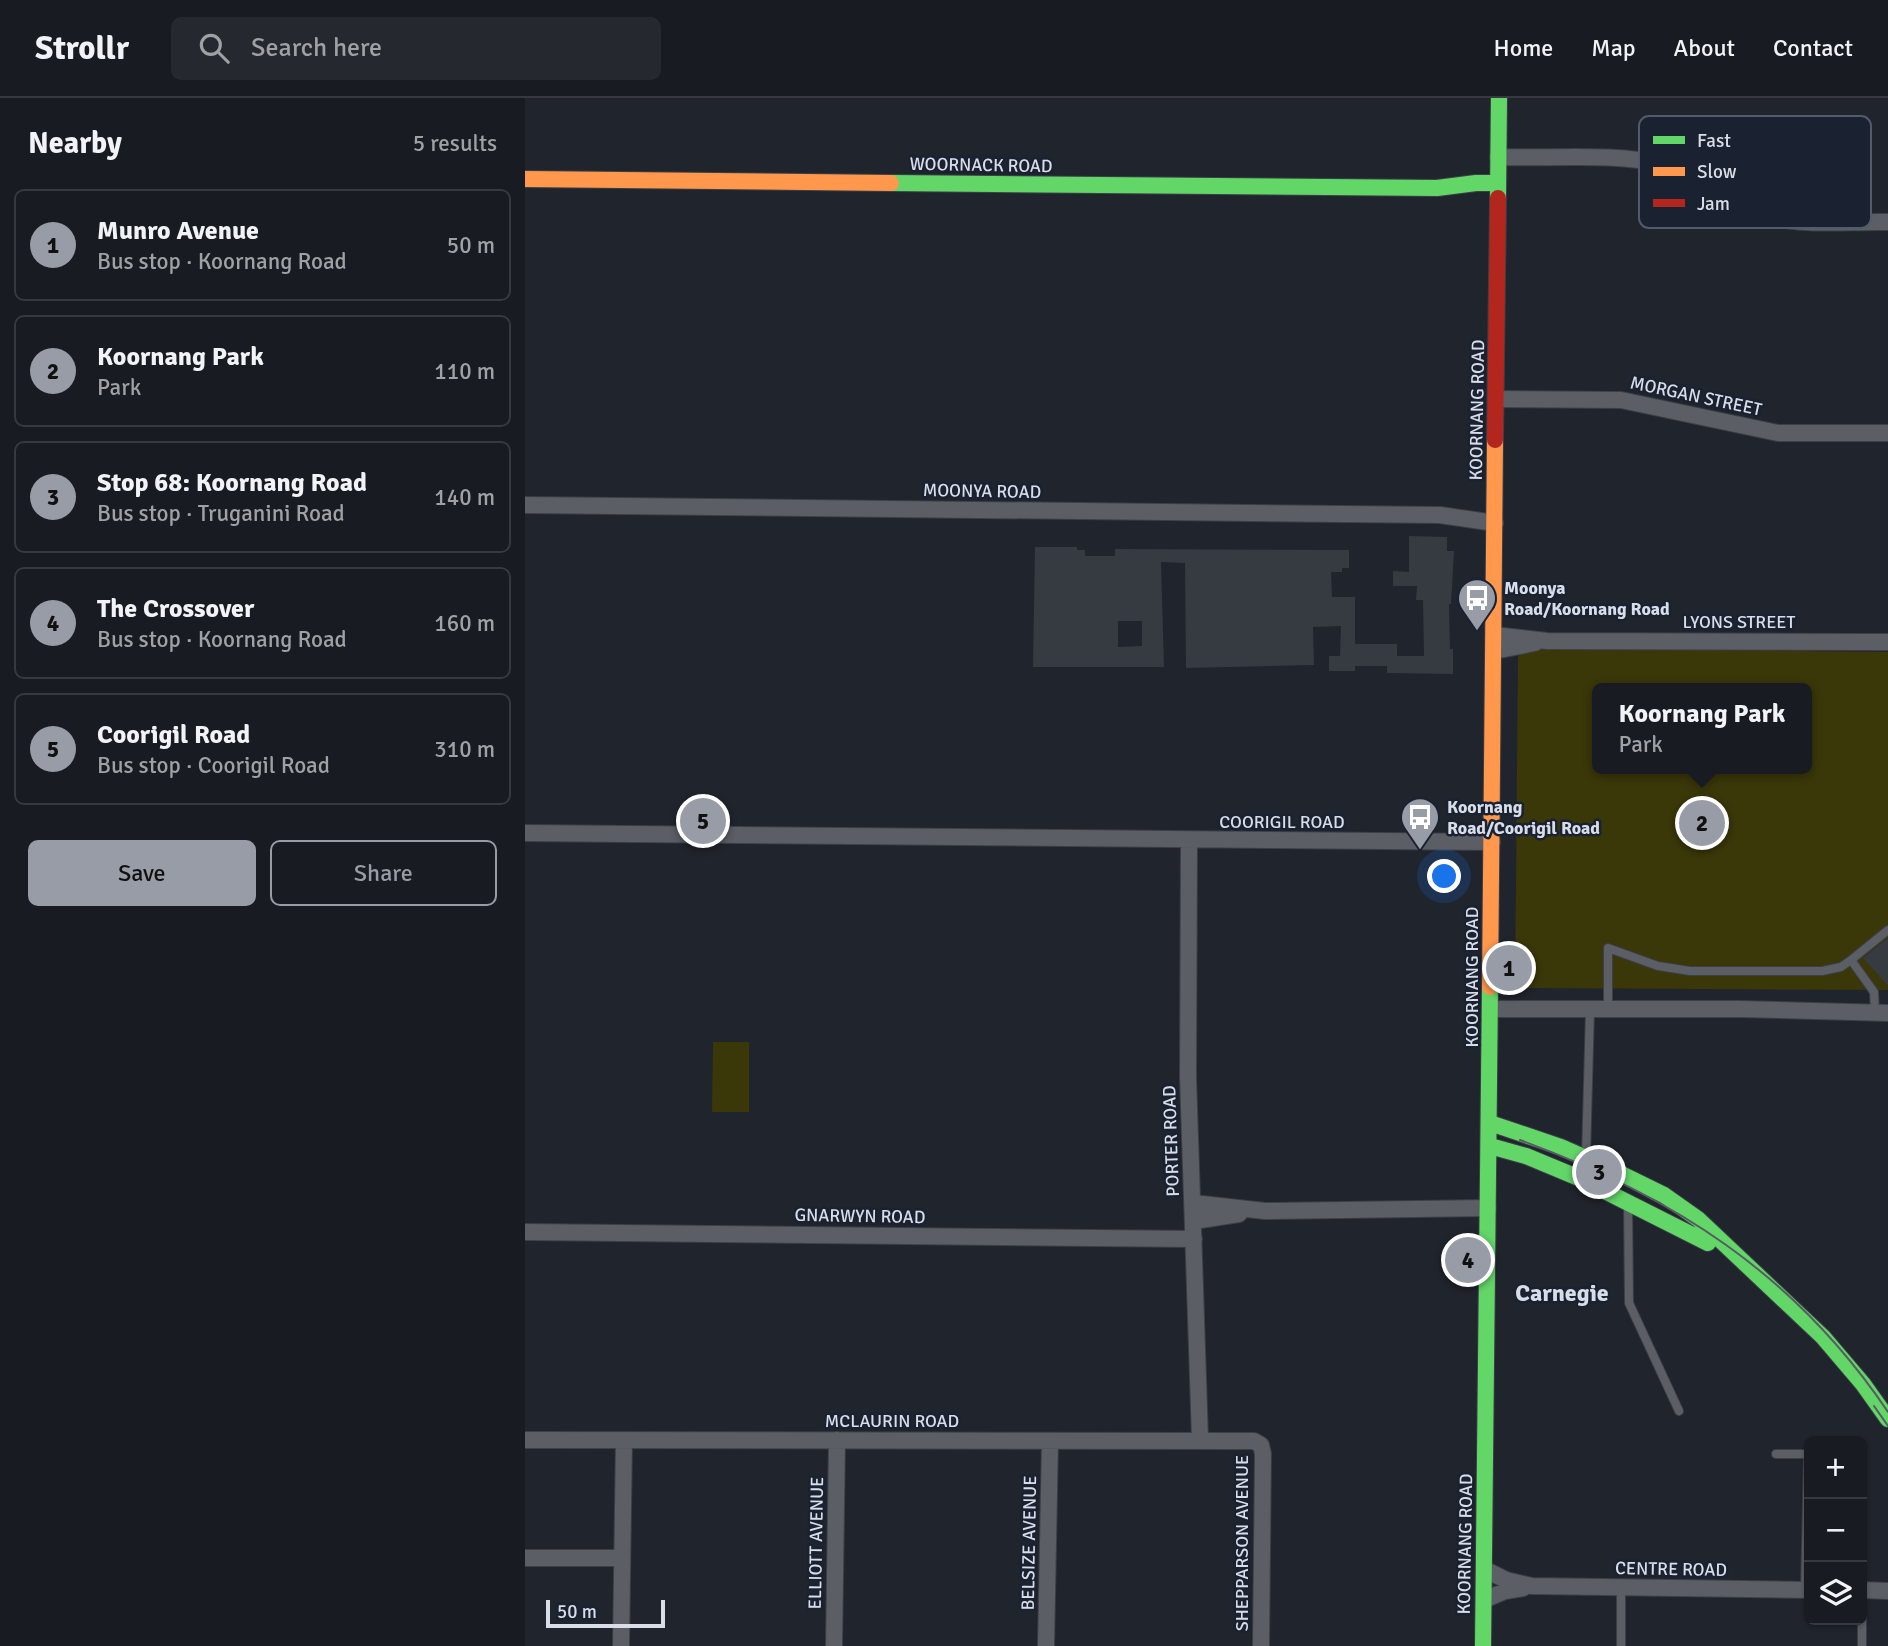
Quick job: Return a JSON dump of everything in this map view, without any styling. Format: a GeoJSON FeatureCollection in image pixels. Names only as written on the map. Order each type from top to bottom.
{"type":"FeatureCollection","features":[{"type":"Feature","properties":{"kind":"street","name":"KOORNANG ROAD"},"geometry":{"type":"LineString","coordinates":[[1483,1646],[1499,98]]}},
{"type":"Feature","properties":{"kind":"street"},"geometry":{"type":"LineString","coordinates":[[1498,157],[1639,161]]}},
{"type":"Feature","properties":{"kind":"street","name":"WOORNACK ROAD"},"geometry":{"type":"LineString","coordinates":[[525,180],[1437,188],[1467,184],[1498,189]]}},
{"type":"Feature","properties":{"kind":"street","name":"MORGAN STREET"},"geometry":{"type":"LineString","coordinates":[[1496,399],[1621,400],[1778,433],[1888,433]]}},
{"type":"Feature","properties":{"kind":"street","name":"MOONYA ROAD"},"geometry":{"type":"LineString","coordinates":[[525,505],[1495,515]]}},
{"type":"Feature","properties":{"kind":"street","name":"LYONS STREET"},"geometry":{"type":"LineString","coordinates":[[1494,643],[1888,642]]}},
{"type":"Feature","properties":{"kind":"street","name":"COORIGIL ROAD"},"geometry":{"type":"LineString","coordinates":[[525,833],[1492,842]]}},
{"type":"Feature","properties":{"kind":"street","name":"PORTER ROAD"},"geometry":{"type":"LineString","coordinates":[[1189,840],[1188,1076],[1200,1439]]}},
{"type":"Feature","properties":{"kind":"street"},"geometry":{"type":"LineString","coordinates":[[1491,1009],[1882,1012]]}},
{"type":"Feature","properties":{"kind":"street"},"geometry":{"type":"LineString","coordinates":[[1490,1123],[1586,1158],[1664,1195],[1698,1219],[1798,1310],[1863,1384],[1888,1419]]}},
{"type":"Feature","properties":{"kind":"street"},"geometry":{"type":"LineString","coordinates":[[1489,1146],[1552,1166],[1628,1202],[1690,1232],[1755,1273]]}},
{"type":"Feature","properties":{"kind":"street"},"geometry":{"type":"LineString","coordinates":[[1193,1203],[1265,1210],[1488,1208]]}},
{"type":"Feature","properties":{"kind":"street"},"geometry":{"type":"LineString","coordinates":[[1194,1221],[1265,1210]]}},
{"type":"Feature","properties":{"kind":"street","name":"GNARWYN ROAD"},"geometry":{"type":"LineString","coordinates":[[525,1232],[1194,1239]]}},
{"type":"Feature","properties":{"kind":"street","name":"MCLAURIN ROAD"},"geometry":{"type":"LineString","coordinates":[[525,1440],[1200,1439],[1259,1442]]}},
{"type":"Feature","properties":{"kind":"street"},"geometry":{"type":"LineString","coordinates":[[621,1646],[624,1440]]}},
{"type":"Feature","properties":{"kind":"street","name":"ELLIOTT AVENUE"},"geometry":{"type":"LineString","coordinates":[[834,1646],[837,1440]]}},
{"type":"Feature","properties":{"kind":"street","name":"BELSIZE AVENUE"},"geometry":{"type":"LineString","coordinates":[[1046,1646],[1049,1441]]}},
{"type":"Feature","properties":{"kind":"street","name":"SHEPPARSON AVENUE"},"geometry":{"type":"LineString","coordinates":[[1259,1442],[1263,1454],[1261,1646]]}},
{"type":"Feature","properties":{"kind":"street"},"geometry":{"type":"LineString","coordinates":[[525,1558],[622,1558]]}},
{"type":"Feature","properties":{"kind":"street","name":"CENTRE ROAD"},"geometry":{"type":"LineString","coordinates":[[1484,1569],[1506,1580],[1532,1586],[1804,1590]]}},
{"type":"Feature","properties":{"kind":"street","name":"CENTRE ROAD"},"geometry":{"type":"LineString","coordinates":[[1484,1600],[1505,1591],[1532,1586]]}},
{"type":"Feature","properties":{"kind":"street"},"geometry":{"type":"LineString","coordinates":[[1867,1590],[1888,1591]]}},
{"type":"Feature","properties":{"kind":"lane"},"geometry":{"type":"LineString","coordinates":[[1608,1008],[1608,948],[1658,966],[1690,971],[1822,971],[1841,967],[1888,930]]}},
{"type":"Feature","properties":{"kind":"lane"},"geometry":{"type":"LineString","coordinates":[[1851,960],[1874,992],[1882,1012]]}},
{"type":"Feature","properties":{"kind":"lane"},"geometry":{"type":"LineString","coordinates":[[1586,1158],[1590,1009]]}},
{"type":"Feature","properties":{"kind":"lane"},"geometry":{"type":"LineString","coordinates":[[1628,1202],[1629,1303],[1679,1411]]}},
{"type":"Feature","properties":{"kind":"lane"},"geometry":{"type":"LineString","coordinates":[[1776,1454],[1808,1454],[1807,1562]]}},
{"type":"Feature","properties":{"kind":"lane"},"geometry":{"type":"LineString","coordinates":[[1621,1588],[1621,1646]]}},
{"type":"Feature","properties":{"kind":"lane"},"geometry":{"type":"LineString","coordinates":[[1862,1625],[1862,1646]]}},
{"type":"Feature","properties":{"kind":"shaded area"},"geometry":{"type":"Polygon","coordinates":[[[1535,648],[1888,652],[1888,990],[1515,988],[1520,650],[1535,648]]]}},
{"type":"Feature","properties":{"kind":"shaded area"},"geometry":{"type":"Polygon","coordinates":[[[713,1042],[749,1042],[749,1112],[712,1112],[713,1042]]]}},
{"type":"Feature","properties":{"kind":"building"},"geometry":{"type":"Polygon","coordinates":[[[1409,536],[1447,537],[1447,551],[1454,551],[1449,604],[1453,674],[1387,673],[1387,666],[1355,666],[1355,671],[1329,671],[1329,656],[1340,656],[1341,626],[1313,627],[1314,665],[1186,668],[1185,563],[1161,562],[1164,667],[1033,667],[1035,547],[1077,547],[1077,550],[1085,550],[1085,556],[1115,556],[1115,549],[1349,550],[1349,568],[1342,568],[1342,572],[1331,572],[1332,597],[1355,597],[1355,644],[1397,644],[1397,656],[1424,656],[1423,600],[1416,600],[1417,586],[1393,586],[1393,571],[1409,572],[1409,536]],[[1118,621],[1118,647],[1142,646],[1142,621],[1118,621]]]}},
{"type":"Feature","properties":{"kind":"building"},"geometry":{"type":"Polygon","coordinates":[[[1888,938],[1888,986],[1863,958],[1888,938]]]}},
{"type":"Feature","properties":{"kind":"tram line"},"geometry":{"type":"LineString","coordinates":[[1520,1140],[1629,1187],[1679,1214],[1727,1245],[1771,1280],[1813,1319],[1852,1363],[1888,1412]]}},
{"type":"Feature","properties":{"kind":"tram line"},"geometry":{"type":"LineString","coordinates":[[1874,1406],[1888,1426]]}},
{"type":"Feature","properties":{"kind":"traffic: fast"},"geometry":{"type":"LineString","coordinates":[[1498,198],[1499,98]]}},
{"type":"Feature","properties":{"kind":"traffic: fast"},"geometry":{"type":"LineString","coordinates":[[891,183],[1437,188],[1498,183]]}},
{"type":"Feature","properties":{"kind":"traffic: fast"},"geometry":{"type":"LineString","coordinates":[[1483,1646],[1490,987]]}},
{"type":"Feature","properties":{"kind":"traffic: fast"},"geometry":{"type":"LineString","coordinates":[[1490,1123],[1561,1147],[1611,1169],[1664,1195],[1698,1219],[1823,1337],[1863,1384],[1888,1419]]}},
{"type":"Feature","properties":{"kind":"traffic: fast"},"geometry":{"type":"LineString","coordinates":[[1490,1146],[1526,1156],[1579,1178],[1708,1243]]}},
{"type":"Feature","properties":{"kind":"traffic: slow"},"geometry":{"type":"LineString","coordinates":[[525,179],[891,183]]}},
{"type":"Feature","properties":{"kind":"traffic: slow"},"geometry":{"type":"LineString","coordinates":[[1490,987],[1495,440]]}},
{"type":"Feature","properties":{"kind":"traffic: jam"},"geometry":{"type":"LineString","coordinates":[[1495,440],[1498,198]]}},
{"type":"Feature","properties":{"kind":"place","name":"Moonya Road/Koornang Road"},"geometry":{"type":"Point","coordinates":[1477,632]}},
{"type":"Feature","properties":{"kind":"place","name":"Coorigil Road"},"geometry":{"type":"Point","coordinates":[703,821]}},
{"type":"Feature","properties":{"kind":"place","name":"Koornang Park"},"geometry":{"type":"Point","coordinates":[1702,823]}},
{"type":"Feature","properties":{"kind":"place","name":"Koornang Road/Coorigil Road"},"geometry":{"type":"Point","coordinates":[1420,851]}},
{"type":"Feature","properties":{"kind":"place","name":"Munro Avenue"},"geometry":{"type":"Point","coordinates":[1509,968]}},
{"type":"Feature","properties":{"kind":"place","name":"Stop 68: Koornang Road"},"geometry":{"type":"Point","coordinates":[1599,1172]}},
{"type":"Feature","properties":{"kind":"place","name":"The Crossover"},"geometry":{"type":"Point","coordinates":[1468,1260]}},
{"type":"Feature","properties":{"kind":"district","name":"Carnegie"},"geometry":{"type":"Point","coordinates":[1562,1293]}}]}
